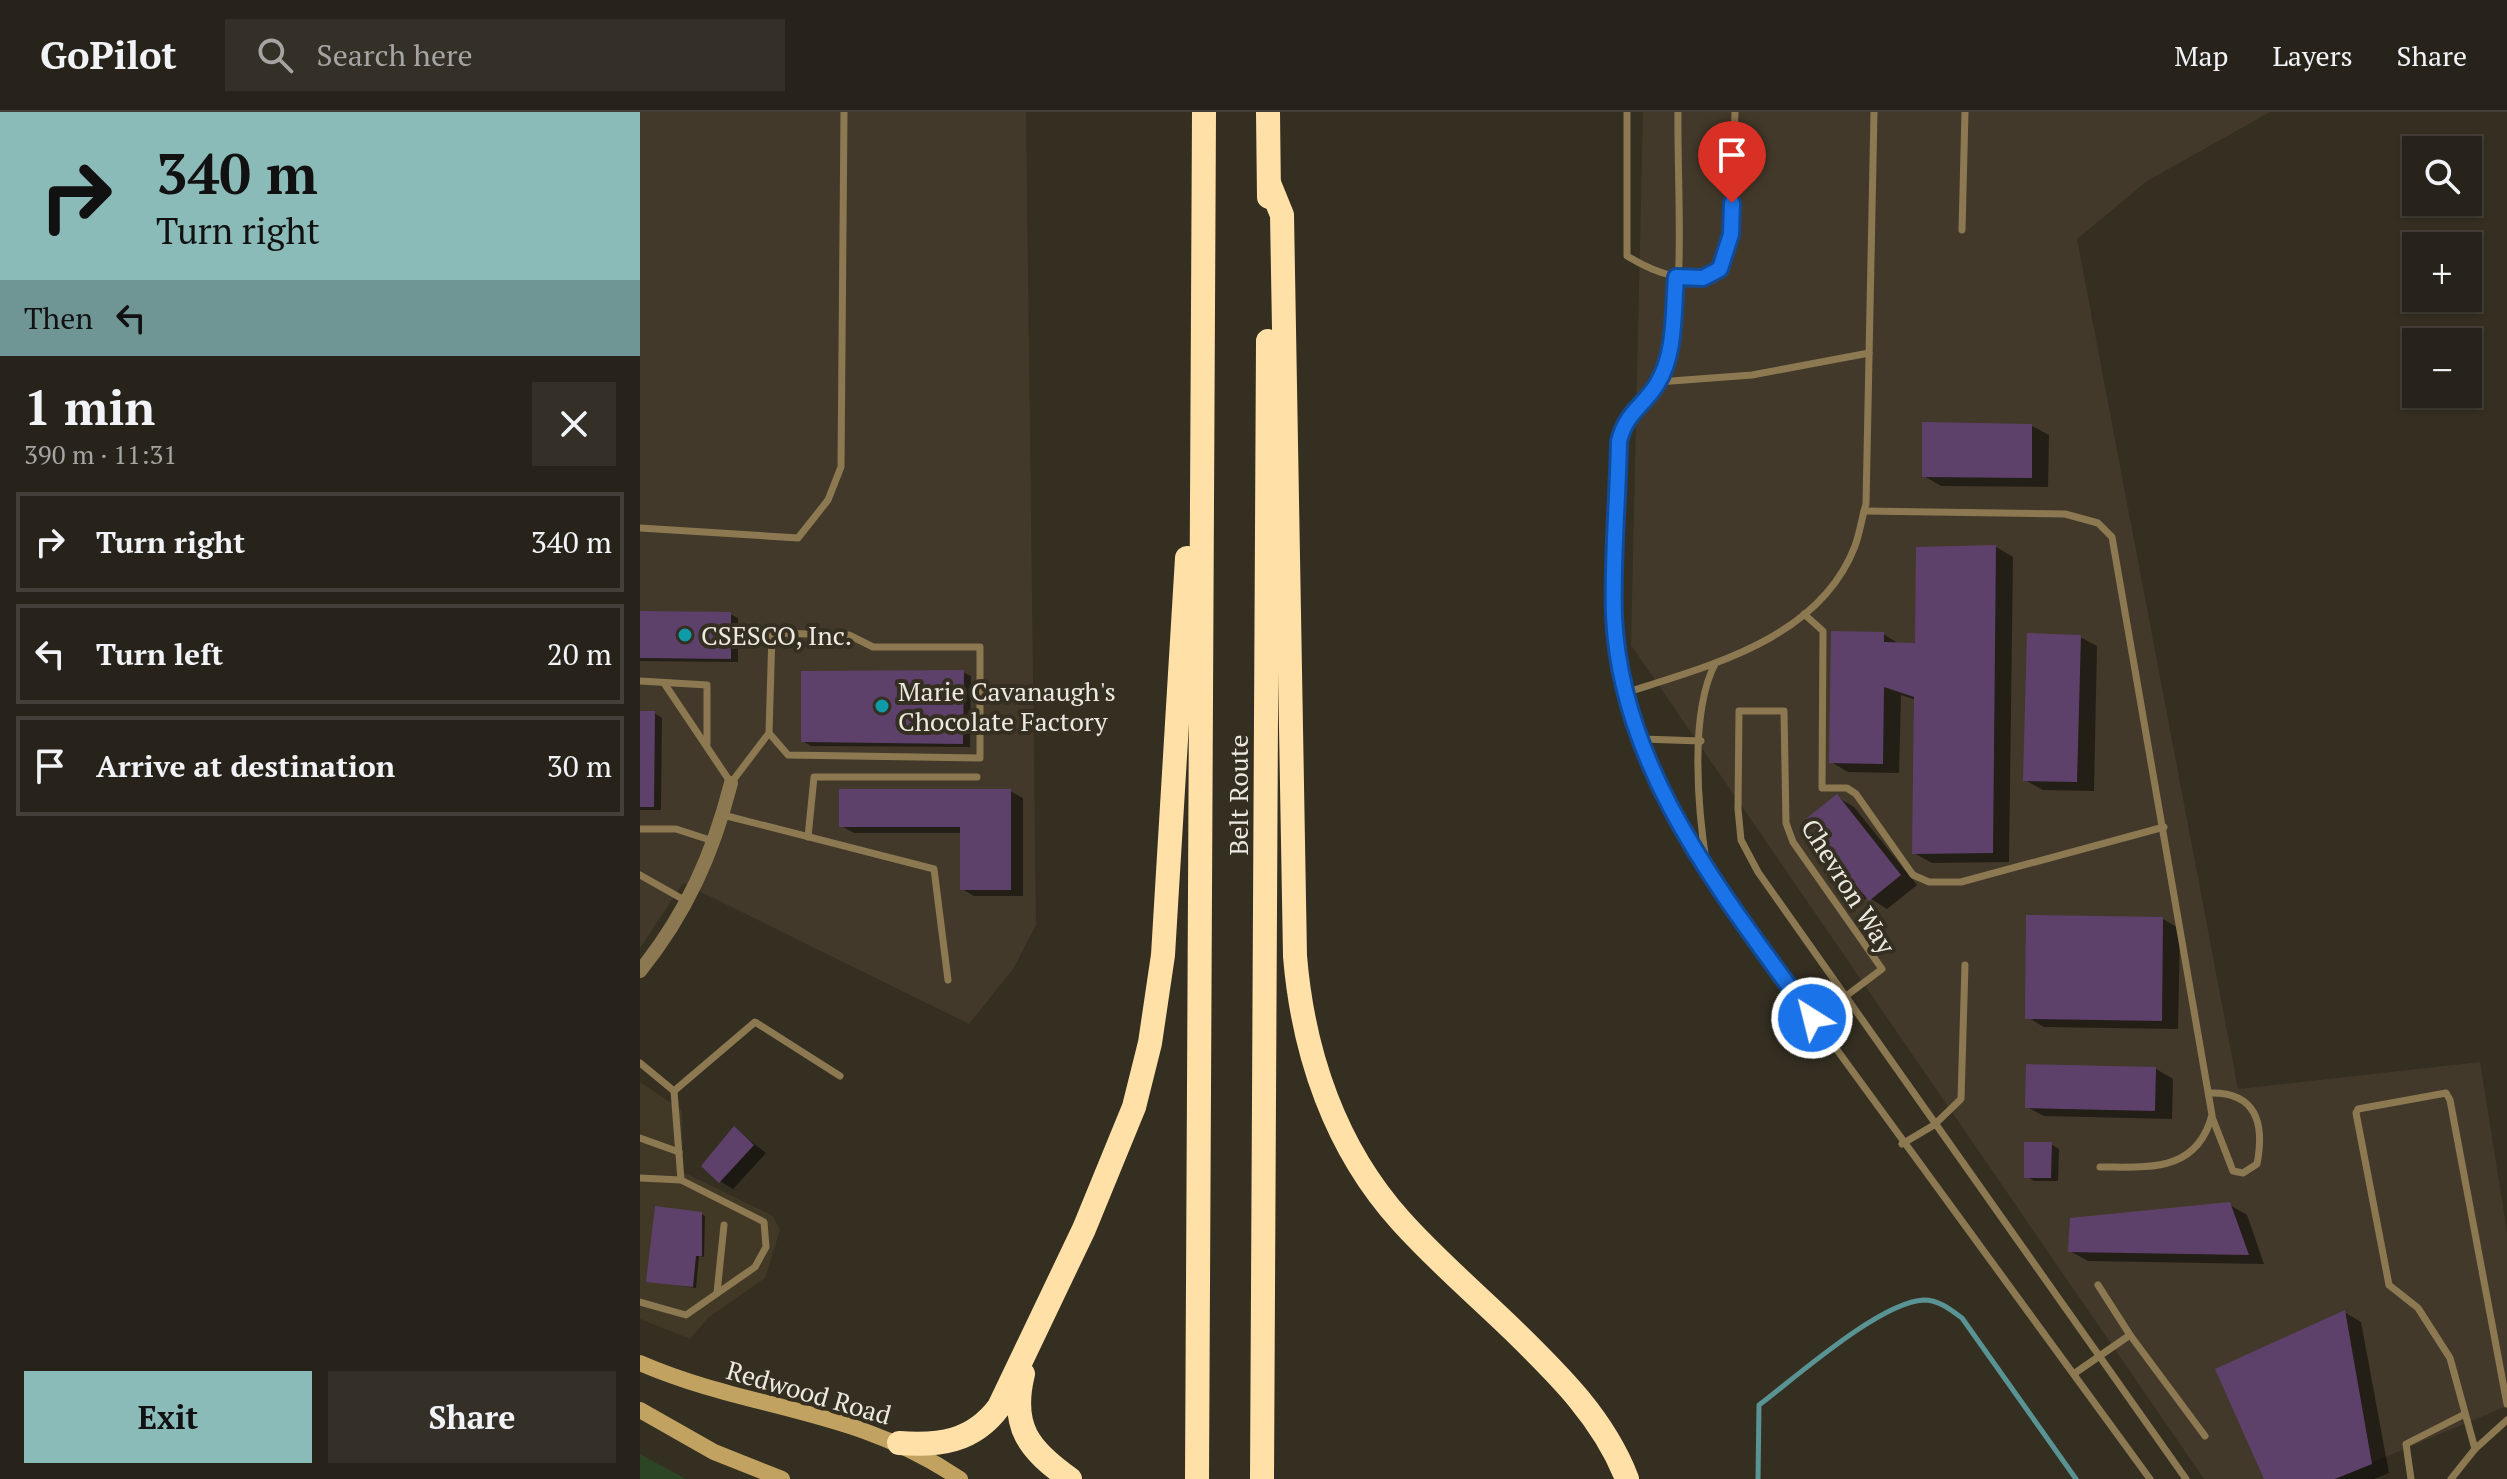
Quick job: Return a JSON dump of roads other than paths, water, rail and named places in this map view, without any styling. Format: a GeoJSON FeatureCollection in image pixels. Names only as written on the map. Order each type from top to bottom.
{"type":"FeatureCollection","features":[{"type":"Feature","properties":{"kind":"highway","name":"Belt Route"},"geometry":{"type":"LineString","coordinates":[[1197,1479],[1204,112]]}},
{"type":"Feature","properties":{"kind":"highway","name":"Belt Route"},"geometry":{"type":"LineString","coordinates":[[1262,1479],[1268,112]]}},
{"type":"Feature","properties":{"kind":"highway"},"geometry":{"type":"LineString","coordinates":[[1269,183],[1282,215],[1295,956],[1299,1005],[1312,1062],[1332,1113],[1353,1152],[1400,1220],[1586,1406],[1618,1457],[1627,1479]]}},
{"type":"Feature","properties":{"kind":"highway"},"geometry":{"type":"LineString","coordinates":[[899,1443],[944,1443],[980,1428],[999,1407],[1029,1349],[1134,1107],[1155,1014],[1163,955],[1193,460],[1203,384]]}},
{"type":"Feature","properties":{"kind":"highway"},"geometry":{"type":"LineString","coordinates":[[1029,1349],[1018,1395],[1021,1425],[1036,1453],[1070,1479]]}},
{"type":"Feature","properties":{"kind":"main road","name":"Redwood Road"},"geometry":{"type":"LineString","coordinates":[[640,1363],[705,1387],[849,1423],[899,1443],[960,1479]]}},
{"type":"Feature","properties":{"kind":"main road"},"geometry":{"type":"LineString","coordinates":[[640,1410],[714,1452],[782,1479]]}},
{"type":"Feature","properties":{"kind":"street"},"geometry":{"type":"LineString","coordinates":[[640,971],[688,902],[716,841],[731,783]]}},
{"type":"Feature","properties":{"kind":"lane"},"geometry":{"type":"LineString","coordinates":[[640,528],[798,538],[828,500],[841,467],[844,112]]}},
{"type":"Feature","properties":{"kind":"lane"},"geometry":{"type":"LineString","coordinates":[[1627,112],[1627,256],[1649,270],[1676,277],[1703,278],[1720,269],[1731,234],[1735,112]]}},
{"type":"Feature","properties":{"kind":"lane"},"geometry":{"type":"LineString","coordinates":[[1678,112],[1676,277],[1668,359],[1658,382],[1632,410],[1619,441],[1614,617],[1628,692],[1642,739],[1678,824],[1708,873],[1902,1144],[2075,1373],[2150,1479]]}},
{"type":"Feature","properties":{"kind":"lane"},"geometry":{"type":"LineString","coordinates":[[1628,692],[1715,664],[1768,639],[1804,614],[1837,578],[1854,547],[1864,511],[1874,112]]}},
{"type":"Feature","properties":{"kind":"lane"},"geometry":{"type":"LineString","coordinates":[[1962,230],[1965,112]]}},
{"type":"Feature","properties":{"kind":"lane"},"geometry":{"type":"LineString","coordinates":[[1658,382],[1752,375],[1869,353]]}},
{"type":"Feature","properties":{"kind":"lane"},"geometry":{"type":"LineString","coordinates":[[1864,511],[2065,514],[2098,523],[2112,537],[2212,1115],[2222,1149],[2233,1171],[2243,1173],[2257,1164],[2260,1147],[2257,1120],[2245,1100],[2234,1092],[2210,1093]]}},
{"type":"Feature","properties":{"kind":"lane"},"geometry":{"type":"LineString","coordinates":[[1804,614],[1823,631],[1822,788],[1847,788],[1856,794],[1913,875],[1929,882],[1961,882],[2164,827]]}},
{"type":"Feature","properties":{"kind":"lane"},"geometry":{"type":"LineString","coordinates":[[664,683],[731,783],[769,733],[772,633],[849,635],[873,647],[980,647],[980,758],[788,755],[769,733]]}},
{"type":"Feature","properties":{"kind":"lane"},"geometry":{"type":"LineString","coordinates":[[1708,873],[1702,813],[1702,699],[1715,664]]}},
{"type":"Feature","properties":{"kind":"lane"},"geometry":{"type":"LineString","coordinates":[[640,681],[707,685],[707,746]]}},
{"type":"Feature","properties":{"kind":"lane","name":"Chevron Way"},"geometry":{"type":"LineString","coordinates":[[1846,996],[1882,969],[1793,842],[1786,823],[1784,711],[1739,711],[1738,809],[1741,840],[1758,872],[2186,1479]]}},
{"type":"Feature","properties":{"kind":"lane"},"geometry":{"type":"LineString","coordinates":[[1642,739],[1701,741]]}},
{"type":"Feature","properties":{"kind":"lane"},"geometry":{"type":"LineString","coordinates":[[808,837],[814,777],[977,777]]}},
{"type":"Feature","properties":{"kind":"lane"},"geometry":{"type":"LineString","coordinates":[[723,815],[934,869],[948,980]]}},
{"type":"Feature","properties":{"kind":"lane"},"geometry":{"type":"LineString","coordinates":[[640,829],[676,829],[716,841]]}},
{"type":"Feature","properties":{"kind":"lane"},"geometry":{"type":"LineString","coordinates":[[640,875],[688,902]]}},
{"type":"Feature","properties":{"kind":"lane"},"geometry":{"type":"LineString","coordinates":[[1902,1144],[1934,1125],[1961,1099],[1965,965]]}},
{"type":"Feature","properties":{"kind":"lane"},"geometry":{"type":"LineString","coordinates":[[674,1091],[755,1022],[840,1076]]}},
{"type":"Feature","properties":{"kind":"lane"},"geometry":{"type":"LineString","coordinates":[[640,1063],[674,1091],[681,1180]]}},
{"type":"Feature","properties":{"kind":"lane"},"geometry":{"type":"LineString","coordinates":[[2475,1449],[2463,1415],[2450,1358],[2418,1308],[2389,1285],[2356,1113],[2358,1109],[2446,1093],[2450,1100],[2507,1404]]}},
{"type":"Feature","properties":{"kind":"lane"},"geometry":{"type":"LineString","coordinates":[[2100,1167],[2162,1167],[2198,1145],[2212,1115]]}},
{"type":"Feature","properties":{"kind":"lane"},"geometry":{"type":"LineString","coordinates":[[640,1138],[679,1152]]}},
{"type":"Feature","properties":{"kind":"lane"},"geometry":{"type":"LineString","coordinates":[[640,1178],[681,1180],[764,1222],[766,1247],[755,1267],[686,1315],[640,1302]]}},
{"type":"Feature","properties":{"kind":"lane"},"geometry":{"type":"LineString","coordinates":[[717,1293],[724,1225]]}},
{"type":"Feature","properties":{"kind":"lane"},"geometry":{"type":"LineString","coordinates":[[2098,1285],[2130,1335],[2205,1436]]}},
{"type":"Feature","properties":{"kind":"lane"},"geometry":{"type":"LineString","coordinates":[[2075,1373],[2130,1335]]}},
{"type":"Feature","properties":{"kind":"lane"},"geometry":{"type":"LineString","coordinates":[[2411,1479],[2406,1444],[2463,1415]]}},
{"type":"Feature","properties":{"kind":"lane"},"geometry":{"type":"LineString","coordinates":[[2451,1479],[2475,1449],[2507,1420]]}},
{"type":"Feature","properties":{"kind":"waterway"},"geometry":{"type":"LineString","coordinates":[[1758,1479],[1759,1405],[1862,1327],[1885,1313],[1924,1300],[1940,1304],[1962,1318],[2076,1479]]}},
{"type":"Feature","properties":{"kind":"place","name":"CSESCO, Inc."},"geometry":{"type":"Point","coordinates":[685,635]}},
{"type":"Feature","properties":{"kind":"place","name":"Marie Cavanaugh's Chocolate Factory"},"geometry":{"type":"Point","coordinates":[882,706]}}]}
